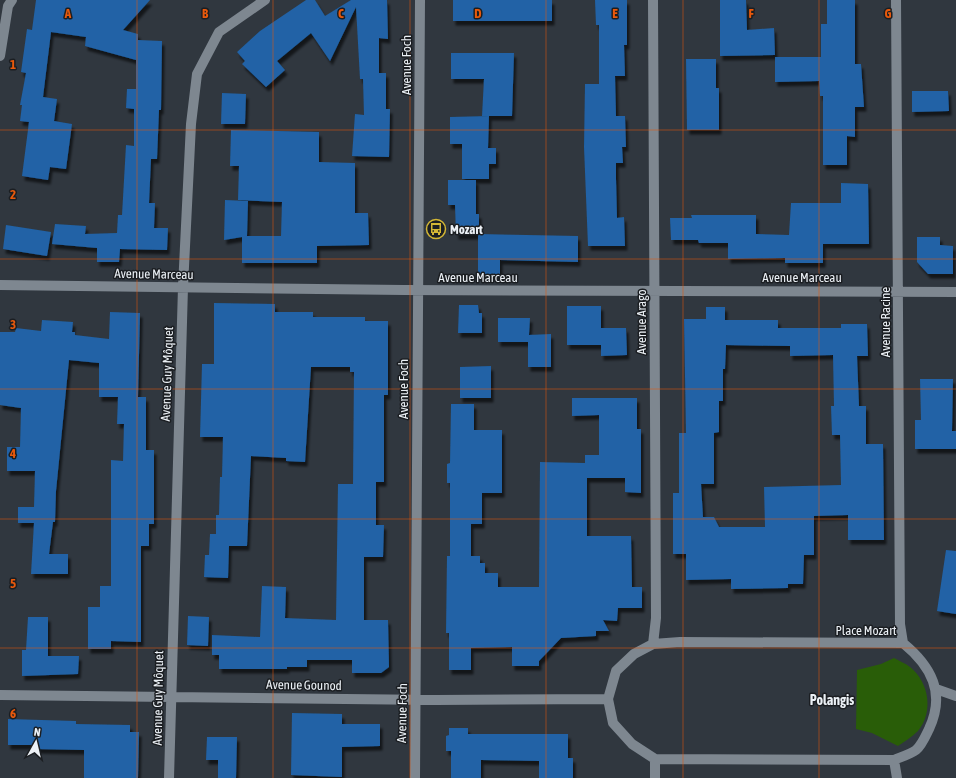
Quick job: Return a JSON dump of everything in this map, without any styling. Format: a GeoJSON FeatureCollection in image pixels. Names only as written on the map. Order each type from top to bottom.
{"type":"FeatureCollection","features":[{"type":"Feature","properties":{"kind":"street"},"geometry":{"type":"LineString","coordinates":[[0,56],[8,6],[12,0]]}},
{"type":"Feature","properties":{"kind":"street","name":"Avenue Guy Môquet"},"geometry":{"type":"LineString","coordinates":[[169,778],[170,696],[183,287],[191,124],[197,74],[220,32],[265,0]]}},
{"type":"Feature","properties":{"kind":"street","name":"Avenue Foch"},"geometry":{"type":"LineString","coordinates":[[415,778],[420,0]]}},
{"type":"Feature","properties":{"kind":"street","name":"Avenue Arago"},"geometry":{"type":"LineString","coordinates":[[653,0],[656,618],[653,644]]}},
{"type":"Feature","properties":{"kind":"street","name":"Avenue Racine"},"geometry":{"type":"LineString","coordinates":[[896,0],[900,624],[903,643]]}},
{"type":"Feature","properties":{"kind":"street","name":"Avenue Marceau"},"geometry":{"type":"LineString","coordinates":[[0,285],[417,290],[956,292]]}},
{"type":"Feature","properties":{"kind":"street","name":"Place Mozart"},"geometry":{"type":"LineString","coordinates":[[680,642],[903,643],[918,655],[929,672],[936,689],[935,716],[927,734],[916,750],[894,760],[655,758],[632,744],[613,723],[608,699],[616,671],[634,654],[653,644],[680,642]]}},
{"type":"Feature","properties":{"kind":"street"},"geometry":{"type":"LineString","coordinates":[[936,689],[956,696]]}},
{"type":"Feature","properties":{"kind":"street","name":"Avenue Gounod"},"geometry":{"type":"LineString","coordinates":[[0,695],[415,699],[608,699]]}},
{"type":"Feature","properties":{"kind":"street"},"geometry":{"type":"LineString","coordinates":[[655,758],[655,778]]}},
{"type":"Feature","properties":{"kind":"street"},"geometry":{"type":"LineString","coordinates":[[894,760],[897,778]]}},
{"type":"Feature","properties":{"kind":"green space"},"geometry":{"type":"Polygon","coordinates":[[[894,658],[908,666],[922,681],[928,706],[923,723],[918,731],[898,746],[872,733],[856,729],[857,670],[881,664],[894,658]]]}},
{"type":"Feature","properties":{"kind":"building"},"geometry":{"type":"Polygon","coordinates":[[[36,0],[150,0],[123,30],[138,34],[138,40],[162,41],[161,110],[159,110],[157,159],[151,159],[149,203],[155,203],[154,228],[168,228],[167,250],[120,249],[119,262],[97,262],[97,248],[52,244],[55,224],[86,226],[85,234],[117,233],[118,215],[122,215],[126,145],[134,146],[134,109],[126,108],[127,89],[136,89],[136,60],[85,46],[86,37],[51,32],[43,97],[57,99],[54,121],[72,124],[66,169],[50,167],[48,180],[22,176],[29,122],[20,121],[22,105],[20,105],[26,73],[21,72],[27,29],[32,30],[36,0]]]}},
{"type":"Feature","properties":{"kind":"building"},"geometry":{"type":"Polygon","coordinates":[[[306,0],[315,0],[325,16],[351,0],[387,0],[388,39],[379,38],[379,73],[386,73],[386,109],[390,109],[389,157],[352,156],[355,114],[364,115],[363,79],[360,79],[356,7],[330,61],[311,33],[277,61],[285,70],[266,87],[242,64],[245,61],[237,52],[260,31],[306,0]]]}},
{"type":"Feature","properties":{"kind":"building"},"geometry":{"type":"Polygon","coordinates":[[[453,0],[552,0],[552,21],[453,21],[453,0]]]}},
{"type":"Feature","properties":{"kind":"building"},"geometry":{"type":"Polygon","coordinates":[[[595,0],[627,0],[627,45],[624,45],[625,76],[615,76],[616,116],[625,116],[626,147],[622,147],[623,163],[616,163],[616,179],[617,218],[624,217],[625,246],[588,246],[584,147],[585,84],[599,84],[599,25],[596,25],[595,0]]]}},
{"type":"Feature","properties":{"kind":"building"},"geometry":{"type":"Polygon","coordinates":[[[720,0],[746,0],[747,30],[774,28],[775,55],[720,56],[720,0]]]}},
{"type":"Feature","properties":{"kind":"building"},"geometry":{"type":"Polygon","coordinates":[[[827,0],[855,0],[855,64],[861,64],[864,107],[855,107],[855,137],[847,136],[847,165],[823,165],[823,96],[820,96],[819,81],[775,82],[775,57],[821,57],[821,24],[827,24],[827,0]]]}},
{"type":"Feature","properties":{"kind":"building"},"geometry":{"type":"Polygon","coordinates":[[[451,53],[514,53],[512,116],[482,116],[484,79],[451,79],[451,53]]]}},
{"type":"Feature","properties":{"kind":"building"},"geometry":{"type":"Polygon","coordinates":[[[686,59],[716,59],[716,88],[719,88],[719,130],[687,130],[686,59]]]}},
{"type":"Feature","properties":{"kind":"building"},"geometry":{"type":"Polygon","coordinates":[[[912,91],[948,91],[949,111],[912,112],[912,91]]]}},
{"type":"Feature","properties":{"kind":"building"},"geometry":{"type":"Polygon","coordinates":[[[222,93],[246,94],[245,124],[221,124],[222,93]]]}},
{"type":"Feature","properties":{"kind":"building"},"geometry":{"type":"Polygon","coordinates":[[[489,116],[488,148],[496,148],[496,164],[489,164],[489,179],[462,179],[462,144],[450,144],[450,117],[489,116]]]}},
{"type":"Feature","properties":{"kind":"building"},"geometry":{"type":"Polygon","coordinates":[[[231,130],[319,132],[319,162],[355,163],[355,213],[368,213],[369,245],[317,246],[317,263],[242,263],[242,237],[224,240],[225,200],[248,201],[247,236],[281,236],[282,202],[238,200],[239,166],[230,166],[231,130]]]}},
{"type":"Feature","properties":{"kind":"building"},"geometry":{"type":"Polygon","coordinates":[[[448,180],[476,180],[476,214],[479,214],[479,234],[578,236],[578,262],[500,260],[500,274],[478,274],[478,235],[456,235],[455,205],[448,205],[448,180]]]}},
{"type":"Feature","properties":{"kind":"building"},"geometry":{"type":"Polygon","coordinates":[[[841,183],[868,184],[869,244],[823,244],[823,263],[785,263],[785,258],[728,259],[728,243],[699,243],[698,240],[671,240],[670,218],[692,218],[691,215],[756,215],[756,234],[789,235],[791,203],[841,203],[841,183]]]}},
{"type":"Feature","properties":{"kind":"building"},"geometry":{"type":"Polygon","coordinates":[[[6,225],[51,232],[47,256],[3,249],[6,225]]]}},
{"type":"Feature","properties":{"kind":"building"},"geometry":{"type":"Polygon","coordinates":[[[917,237],[940,237],[940,245],[953,246],[953,274],[928,274],[917,262],[917,237]]]}},
{"type":"Feature","properties":{"kind":"building"},"geometry":{"type":"Polygon","coordinates":[[[214,303],[275,304],[275,312],[313,312],[313,317],[365,317],[365,321],[388,321],[388,395],[384,395],[384,482],[376,482],[376,525],[384,525],[383,557],[364,557],[364,620],[388,620],[389,667],[381,673],[352,673],[352,660],[307,660],[307,667],[287,667],[287,669],[219,669],[219,655],[212,655],[212,635],[260,637],[262,586],[286,587],[285,618],[336,620],[338,484],[353,484],[354,372],[350,372],[350,367],[311,367],[305,462],[286,461],[286,458],[251,456],[247,546],[229,546],[228,578],[204,577],[205,555],[209,555],[210,534],[216,534],[216,515],[219,515],[220,477],[222,477],[223,437],[200,437],[202,364],[214,364],[214,303]]]}},
{"type":"Feature","properties":{"kind":"building"},"geometry":{"type":"Polygon","coordinates":[[[459,305],[478,305],[479,313],[482,313],[482,333],[458,333],[459,305]]]}},
{"type":"Feature","properties":{"kind":"building"},"geometry":{"type":"Polygon","coordinates":[[[567,306],[601,306],[601,328],[626,328],[627,355],[601,356],[601,345],[567,345],[567,306]]]}},
{"type":"Feature","properties":{"kind":"building"},"geometry":{"type":"Polygon","coordinates":[[[706,307],[725,307],[725,320],[778,320],[778,328],[841,328],[841,324],[867,324],[868,356],[857,356],[859,406],[866,406],[866,444],[883,444],[884,540],[848,540],[848,515],[814,516],[814,555],[804,555],[803,584],[788,584],[788,588],[731,589],[731,579],[686,580],[686,554],[673,554],[673,493],[679,493],[679,433],[686,433],[684,319],[706,319],[706,307]],[[726,345],[725,369],[723,369],[723,401],[719,401],[719,432],[714,433],[714,484],[701,484],[703,517],[714,517],[719,527],[765,527],[764,487],[841,485],[840,435],[832,435],[831,406],[834,406],[833,355],[790,356],[790,346],[726,345]]]}},
{"type":"Feature","properties":{"kind":"building"},"geometry":{"type":"Polygon","coordinates":[[[110,312],[140,313],[138,397],[146,397],[146,450],[154,450],[154,524],[149,524],[149,546],[141,546],[141,642],[111,641],[111,649],[88,649],[88,607],[100,607],[100,586],[111,586],[111,460],[123,461],[124,424],[117,424],[118,397],[99,397],[99,363],[69,360],[56,491],[55,522],[53,522],[49,554],[68,554],[68,574],[31,574],[34,523],[18,523],[18,507],[34,507],[35,471],[7,471],[7,447],[20,447],[21,408],[0,405],[0,332],[15,332],[16,328],[41,331],[42,320],[73,322],[72,332],[75,332],[75,335],[109,339],[110,312]]]}},
{"type":"Feature","properties":{"kind":"building"},"geometry":{"type":"Polygon","coordinates":[[[498,318],[530,318],[529,335],[551,334],[551,367],[528,367],[528,342],[498,342],[498,318]]]}},
{"type":"Feature","properties":{"kind":"building"},"geometry":{"type":"Polygon","coordinates":[[[491,366],[491,398],[460,398],[460,367],[491,366]]]}},
{"type":"Feature","properties":{"kind":"building"},"geometry":{"type":"Polygon","coordinates":[[[920,379],[953,379],[952,431],[956,431],[956,449],[915,449],[915,420],[921,420],[920,379]]]}},
{"type":"Feature","properties":{"kind":"building"},"geometry":{"type":"Polygon","coordinates":[[[572,398],[637,398],[637,429],[641,429],[641,493],[625,492],[625,478],[587,478],[587,536],[631,536],[632,587],[642,587],[642,608],[618,608],[617,621],[603,620],[609,631],[596,631],[596,636],[561,638],[539,661],[539,666],[512,666],[512,647],[471,648],[471,670],[449,670],[449,633],[446,633],[447,556],[450,556],[450,483],[447,483],[447,464],[450,463],[451,404],[474,404],[474,430],[502,430],[502,493],[482,493],[482,524],[471,524],[471,556],[480,556],[480,563],[485,563],[485,573],[498,573],[498,587],[539,587],[540,462],[585,463],[585,455],[599,455],[599,415],[572,416],[572,398]]]}},
{"type":"Feature","properties":{"kind":"building"},"geometry":{"type":"Polygon","coordinates":[[[946,550],[956,551],[956,614],[937,611],[946,550]]]}},
{"type":"Feature","properties":{"kind":"building"},"geometry":{"type":"Polygon","coordinates":[[[188,616],[209,617],[208,646],[187,645],[188,616]]]}},
{"type":"Feature","properties":{"kind":"building"},"geometry":{"type":"Polygon","coordinates":[[[28,617],[48,617],[48,656],[79,656],[78,674],[22,676],[22,650],[26,650],[28,617]]]}},
{"type":"Feature","properties":{"kind":"building"},"geometry":{"type":"Polygon","coordinates":[[[292,713],[342,714],[342,724],[380,724],[380,746],[342,747],[342,777],[291,775],[292,713]]]}},
{"type":"Feature","properties":{"kind":"building"},"geometry":{"type":"Polygon","coordinates":[[[8,719],[76,721],[76,724],[130,725],[130,732],[139,732],[138,778],[84,778],[84,750],[35,749],[35,745],[8,745],[8,719]]]}},
{"type":"Feature","properties":{"kind":"building"},"geometry":{"type":"Polygon","coordinates":[[[449,728],[468,728],[468,734],[568,734],[568,758],[573,758],[573,778],[539,778],[539,761],[481,760],[481,778],[451,778],[451,751],[446,751],[446,736],[449,735],[449,728]]]}},
{"type":"Feature","properties":{"kind":"building"},"geometry":{"type":"Polygon","coordinates":[[[207,737],[237,737],[236,778],[218,778],[218,760],[206,760],[207,737]]]}},
{"type":"Feature","properties":{"kind":"place","name":"Mozart"},"geometry":{"type":"Point","coordinates":[436,229]}},
{"type":"Feature","properties":{"kind":"district","name":"Polangis"},"geometry":{"type":"Point","coordinates":[832,700]}}]}
